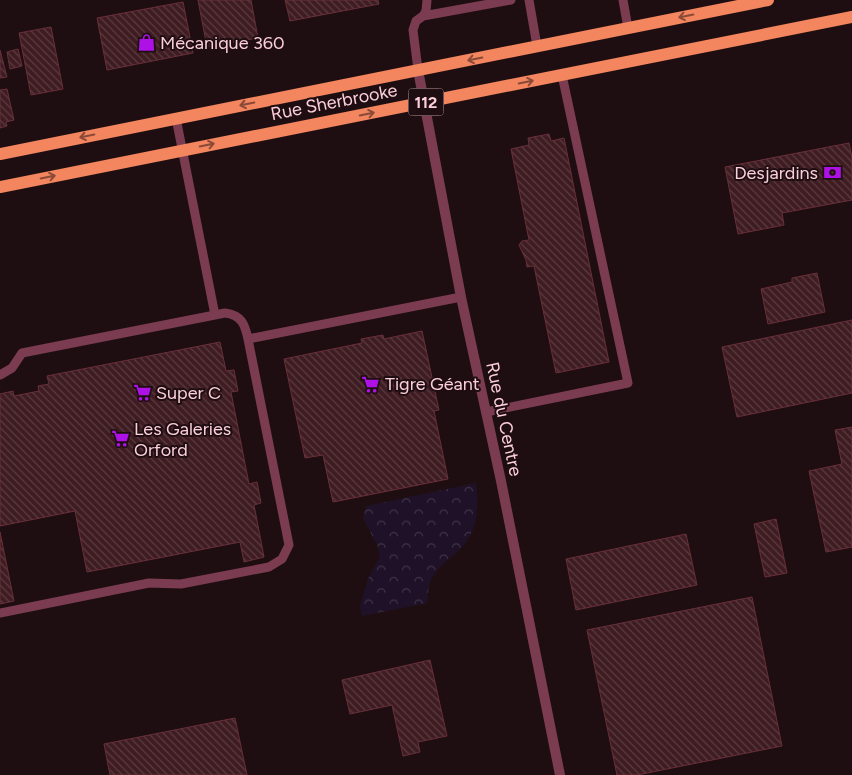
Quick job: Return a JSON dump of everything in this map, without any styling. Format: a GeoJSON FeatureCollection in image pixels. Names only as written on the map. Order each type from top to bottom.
{"type":"FeatureCollection","features":[{"type":"Feature","properties":{"kind":"main road","name":"Rue Sherbrooke"},"geometry":{"type":"LineString","coordinates":[[0,154],[628,28],[719,5],[768,0]]}},
{"type":"Feature","properties":{"kind":"main road","name":"Rue Sherbrooke"},"geometry":{"type":"LineString","coordinates":[[0,186],[852,17]]}},
{"type":"Feature","properties":{"kind":"street","name":"Rue du Centre"},"geometry":{"type":"LineString","coordinates":[[418,70],[462,298],[560,775]]}},
{"type":"Feature","properties":{"kind":"lane"},"geometry":{"type":"LineString","coordinates":[[418,70],[412,30],[416,21],[426,11],[427,0]]}},
{"type":"Feature","properties":{"kind":"lane"},"geometry":{"type":"LineString","coordinates":[[423,16],[511,0]]}},
{"type":"Feature","properties":{"kind":"lane"},"geometry":{"type":"LineString","coordinates":[[529,0],[537,46]]}},
{"type":"Feature","properties":{"kind":"lane"},"geometry":{"type":"LineString","coordinates":[[623,0],[628,28]]}},
{"type":"Feature","properties":{"kind":"lane"},"geometry":{"type":"LineString","coordinates":[[486,412],[628,382],[562,75]]}},
{"type":"Feature","properties":{"kind":"lane"},"geometry":{"type":"LineString","coordinates":[[176,118],[215,315]]}},
{"type":"Feature","properties":{"kind":"lane"},"geometry":{"type":"LineString","coordinates":[[248,340],[462,298]]}},
{"type":"Feature","properties":{"kind":"lane"},"geometry":{"type":"LineString","coordinates":[[0,375],[12,368],[22,353],[225,313],[236,315],[243,322],[248,340],[288,537],[287,552],[282,559],[269,567],[193,582],[175,584],[149,583],[0,613]]}},
{"type":"Feature","properties":{"kind":"green space"},"geometry":{"type":"Polygon","coordinates":[[[476,483],[477,512],[473,530],[463,546],[433,576],[429,585],[427,603],[362,616],[360,606],[368,579],[380,556],[378,547],[363,518],[366,506],[476,483]]]}},
{"type":"Feature","properties":{"kind":"building"},"geometry":{"type":"Polygon","coordinates":[[[198,0],[251,0],[258,38],[207,47],[198,0]]]}},
{"type":"Feature","properties":{"kind":"building"},"geometry":{"type":"Polygon","coordinates":[[[285,0],[378,0],[379,4],[290,21],[285,0]]]}},
{"type":"Feature","properties":{"kind":"building"},"geometry":{"type":"Polygon","coordinates":[[[183,2],[193,53],[107,70],[97,18],[183,2]]]}},
{"type":"Feature","properties":{"kind":"building"},"geometry":{"type":"Polygon","coordinates":[[[51,27],[63,89],[31,95],[19,33],[51,27]]]}},
{"type":"Feature","properties":{"kind":"building"},"geometry":{"type":"Polygon","coordinates":[[[18,49],[22,66],[10,69],[7,52],[18,49]]]}},
{"type":"Feature","properties":{"kind":"building"},"geometry":{"type":"Polygon","coordinates":[[[0,50],[7,77],[0,78],[0,50]]]}},
{"type":"Feature","properties":{"kind":"building"},"geometry":{"type":"Polygon","coordinates":[[[7,89],[14,120],[6,122],[7,126],[0,128],[0,90],[7,89]]]}},
{"type":"Feature","properties":{"kind":"building"},"geometry":{"type":"Polygon","coordinates":[[[549,134],[551,141],[564,138],[609,362],[556,373],[534,266],[527,267],[519,245],[522,241],[529,240],[511,149],[529,145],[528,138],[549,134]]]}},
{"type":"Feature","properties":{"kind":"building"},"geometry":{"type":"Polygon","coordinates":[[[849,143],[852,158],[852,200],[782,213],[784,225],[738,234],[725,167],[849,143]]]}},
{"type":"Feature","properties":{"kind":"building"},"geometry":{"type":"Polygon","coordinates":[[[817,273],[825,312],[768,324],[761,289],[792,282],[792,278],[817,273]]]}},
{"type":"Feature","properties":{"kind":"building"},"geometry":{"type":"Polygon","coordinates":[[[852,320],[852,393],[737,417],[722,347],[852,320]]]}},
{"type":"Feature","properties":{"kind":"building"},"geometry":{"type":"Polygon","coordinates":[[[422,331],[439,410],[434,411],[448,479],[333,502],[323,455],[305,458],[284,359],[362,343],[361,339],[383,335],[384,339],[422,331]]]}},
{"type":"Feature","properties":{"kind":"building","name":"Les Galeries Orford"},"geometry":{"type":"Polygon","coordinates":[[[220,342],[226,371],[234,370],[238,391],[231,392],[249,484],[257,482],[261,503],[254,505],[264,557],[244,562],[240,542],[87,572],[75,511],[0,526],[0,394],[13,391],[14,396],[39,391],[38,386],[49,384],[47,376],[220,342]]]}},
{"type":"Feature","properties":{"kind":"building"},"geometry":{"type":"Polygon","coordinates":[[[852,427],[852,547],[826,552],[809,471],[842,464],[835,430],[852,427]]]}},
{"type":"Feature","properties":{"kind":"building"},"geometry":{"type":"Polygon","coordinates":[[[776,519],[787,573],[765,577],[754,524],[776,519]]]}},
{"type":"Feature","properties":{"kind":"building"},"geometry":{"type":"Polygon","coordinates":[[[0,532],[14,601],[0,604],[0,532]]]}},
{"type":"Feature","properties":{"kind":"building"},"geometry":{"type":"Polygon","coordinates":[[[686,534],[697,585],[576,610],[566,559],[686,534]]]}},
{"type":"Feature","properties":{"kind":"building"},"geometry":{"type":"Polygon","coordinates":[[[752,597],[782,746],[637,775],[617,775],[587,630],[752,597]]]}},
{"type":"Feature","properties":{"kind":"building"},"geometry":{"type":"Polygon","coordinates":[[[430,660],[447,736],[418,742],[420,752],[403,756],[392,705],[350,714],[342,680],[430,660]]]}},
{"type":"Feature","properties":{"kind":"building"},"geometry":{"type":"Polygon","coordinates":[[[235,718],[247,775],[110,775],[104,744],[235,718]]]}},
{"type":"Feature","properties":{"kind":"place","name":"Mécanique 360"},"geometry":{"type":"Point","coordinates":[146,43]}},
{"type":"Feature","properties":{"kind":"place","name":"Desjardins"},"geometry":{"type":"Point","coordinates":[832,173]}},
{"type":"Feature","properties":{"kind":"place","name":"Tigre Géant"},"geometry":{"type":"Point","coordinates":[371,384]}},
{"type":"Feature","properties":{"kind":"place","name":"Super C"},"geometry":{"type":"Point","coordinates":[142,393]}},
{"type":"Feature","properties":{"kind":"place","name":"Les Galeries Orford"},"geometry":{"type":"Point","coordinates":[120,439]}}]}
